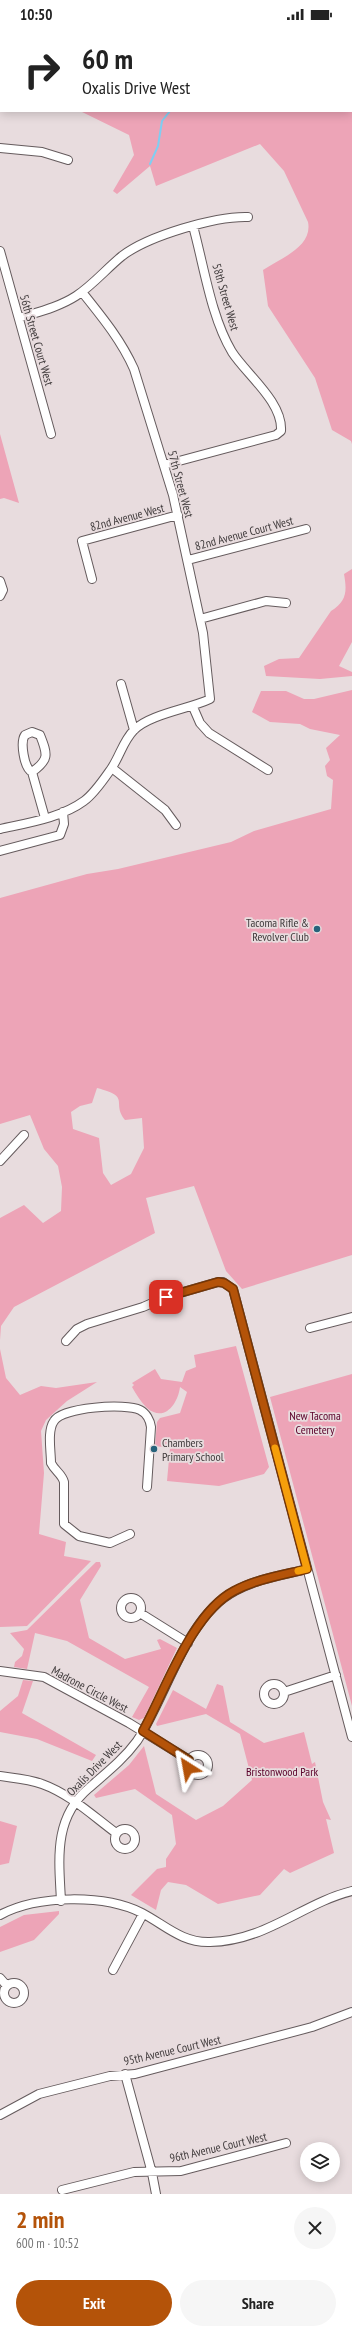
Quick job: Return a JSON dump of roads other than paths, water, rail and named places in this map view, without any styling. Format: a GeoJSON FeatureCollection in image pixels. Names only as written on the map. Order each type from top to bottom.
{"type":"FeatureCollection","features":[{"type":"Feature","properties":{"kind":"street"},"geometry":{"type":"LineString","coordinates":[[0,148],[42,152],[68,160]]}},
{"type":"Feature","properties":{"kind":"street"},"geometry":{"type":"LineString","coordinates":[[19,318],[62,304],[82,292],[128,252],[157,238],[193,226],[225,218],[248,217]]}},
{"type":"Feature","properties":{"kind":"street","name":"58th Street West"},"geometry":{"type":"LineString","coordinates":[[164,465],[276,435],[281,431],[279,418],[269,398],[238,361],[224,336],[193,226]]}},
{"type":"Feature","properties":{"kind":"street","name":"56th Street Court West"},"geometry":{"type":"LineString","coordinates":[[0,251],[51,434]]}},
{"type":"Feature","properties":{"kind":"street","name":"57th Street West"},"geometry":{"type":"LineString","coordinates":[[82,292],[125,349],[134,369],[164,465],[178,516],[200,619],[210,700],[192,707]]}},
{"type":"Feature","properties":{"kind":"street","name":"82nd Avenue West"},"geometry":{"type":"LineString","coordinates":[[92,579],[82,541],[178,516]]}},
{"type":"Feature","properties":{"kind":"street","name":"82nd Avenue Court West"},"geometry":{"type":"LineString","coordinates":[[188,560],[306,529]]}},
{"type":"Feature","properties":{"kind":"street"},"geometry":{"type":"LineString","coordinates":[[0,581],[3,590],[0,596]]}},
{"type":"Feature","properties":{"kind":"street"},"geometry":{"type":"LineString","coordinates":[[200,619],[266,602],[286,603]]}},
{"type":"Feature","properties":{"kind":"street"},"geometry":{"type":"LineString","coordinates":[[121,684],[134,730]]}},
{"type":"Feature","properties":{"kind":"street"},"geometry":{"type":"LineString","coordinates":[[0,830],[63,812],[85,801],[112,768],[122,746],[134,730],[150,719],[192,707],[200,723],[209,733],[268,770]]}},
{"type":"Feature","properties":{"kind":"street"},"geometry":{"type":"LineString","coordinates":[[32,772],[44,764],[46,758],[40,735],[31,732],[25,735],[22,742],[28,768],[32,772],[45,818]]}},
{"type":"Feature","properties":{"kind":"street"},"geometry":{"type":"LineString","coordinates":[[112,768],[165,810],[176,825]]}},
{"type":"Feature","properties":{"kind":"street"},"geometry":{"type":"LineString","coordinates":[[0,851],[60,835],[64,824],[63,812]]}},
{"type":"Feature","properties":{"kind":"street"},"geometry":{"type":"LineString","coordinates":[[0,1161],[24,1135]]}},
{"type":"Feature","properties":{"kind":"street"},"geometry":{"type":"LineString","coordinates":[[66,1341],[77,1329],[86,1324],[143,1307],[166,1297],[218,1282],[230,1285],[235,1293],[352,1737]]}},
{"type":"Feature","properties":{"kind":"street"},"geometry":{"type":"LineString","coordinates":[[310,1328],[352,1316]]}},
{"type":"Feature","properties":{"kind":"street"},"geometry":{"type":"LineString","coordinates":[[130,1534],[110,1543],[79,1536],[64,1524],[64,1482],[62,1476],[53,1468],[51,1463],[51,1427],[56,1417],[83,1409],[126,1406],[141,1410],[150,1421],[151,1427],[147,1487]]}},
{"type":"Feature","properties":{"kind":"street","name":"Oxalis Drive West"},"geometry":{"type":"LineString","coordinates":[[61,1901],[59,1850],[60,1836],[64,1822],[74,1803],[122,1759],[143,1731],[188,1643],[204,1616],[227,1595],[248,1585],[307,1569]]}},
{"type":"Feature","properties":{"kind":"street"},"geometry":{"type":"LineString","coordinates":[[140,1613],[188,1643]]}},
{"type":"Feature","properties":{"kind":"street","name":"Madrone Circle West"},"geometry":{"type":"LineString","coordinates":[[0,1671],[44,1677],[143,1731],[189,1760]]}},
{"type":"Feature","properties":{"kind":"street"},"geometry":{"type":"LineString","coordinates":[[284,1692],[336,1676]]}},
{"type":"Feature","properties":{"kind":"street"},"geometry":{"type":"LineString","coordinates":[[0,1776],[43,1784],[74,1803],[116,1833]]}},
{"type":"Feature","properties":{"kind":"street"},"geometry":{"type":"LineString","coordinates":[[0,1915],[29,1904],[88,1900],[108,1902],[142,1914],[174,1934],[187,1939],[222,1942],[273,1927],[325,1900],[352,1891]]}},
{"type":"Feature","properties":{"kind":"street"},"geometry":{"type":"LineString","coordinates":[[113,1970],[142,1914]]}},
{"type":"Feature","properties":{"kind":"street"},"geometry":{"type":"LineString","coordinates":[[0,1978],[7,1986]]}},
{"type":"Feature","properties":{"kind":"street","name":"95th Avenue Court West"},"geometry":{"type":"LineString","coordinates":[[0,2115],[18,2103],[39,2094],[312,2028],[352,2012]]}},
{"type":"Feature","properties":{"kind":"street"},"geometry":{"type":"LineString","coordinates":[[125,2074],[152,2172],[156,2194]]}},
{"type":"Feature","properties":{"kind":"street","name":"96th Avenue Court West"},"geometry":{"type":"LineString","coordinates":[[62,2190],[134,2172],[181,2171],[286,2143]]}},
{"type":"Feature","properties":{"kind":"waterway"},"geometry":{"type":"LineString","coordinates":[[150,164],[158,146],[162,121],[169,112]]}},
{"type":"Feature","properties":{"kind":"place","name":"Tacoma Rifle & Revolver Club"},"geometry":{"type":"Point","coordinates":[317,929]}},
{"type":"Feature","properties":{"kind":"place","name":"Chambers Primary School"},"geometry":{"type":"Point","coordinates":[154,1449]}},
{"type":"Feature","properties":{"kind":"park label","name":"New Tacoma Cemetery"},"geometry":{"type":"Point","coordinates":[315,1422]}},
{"type":"Feature","properties":{"kind":"park label","name":"Bristonwood Park"},"geometry":{"type":"Point","coordinates":[282,1771]}}]}
